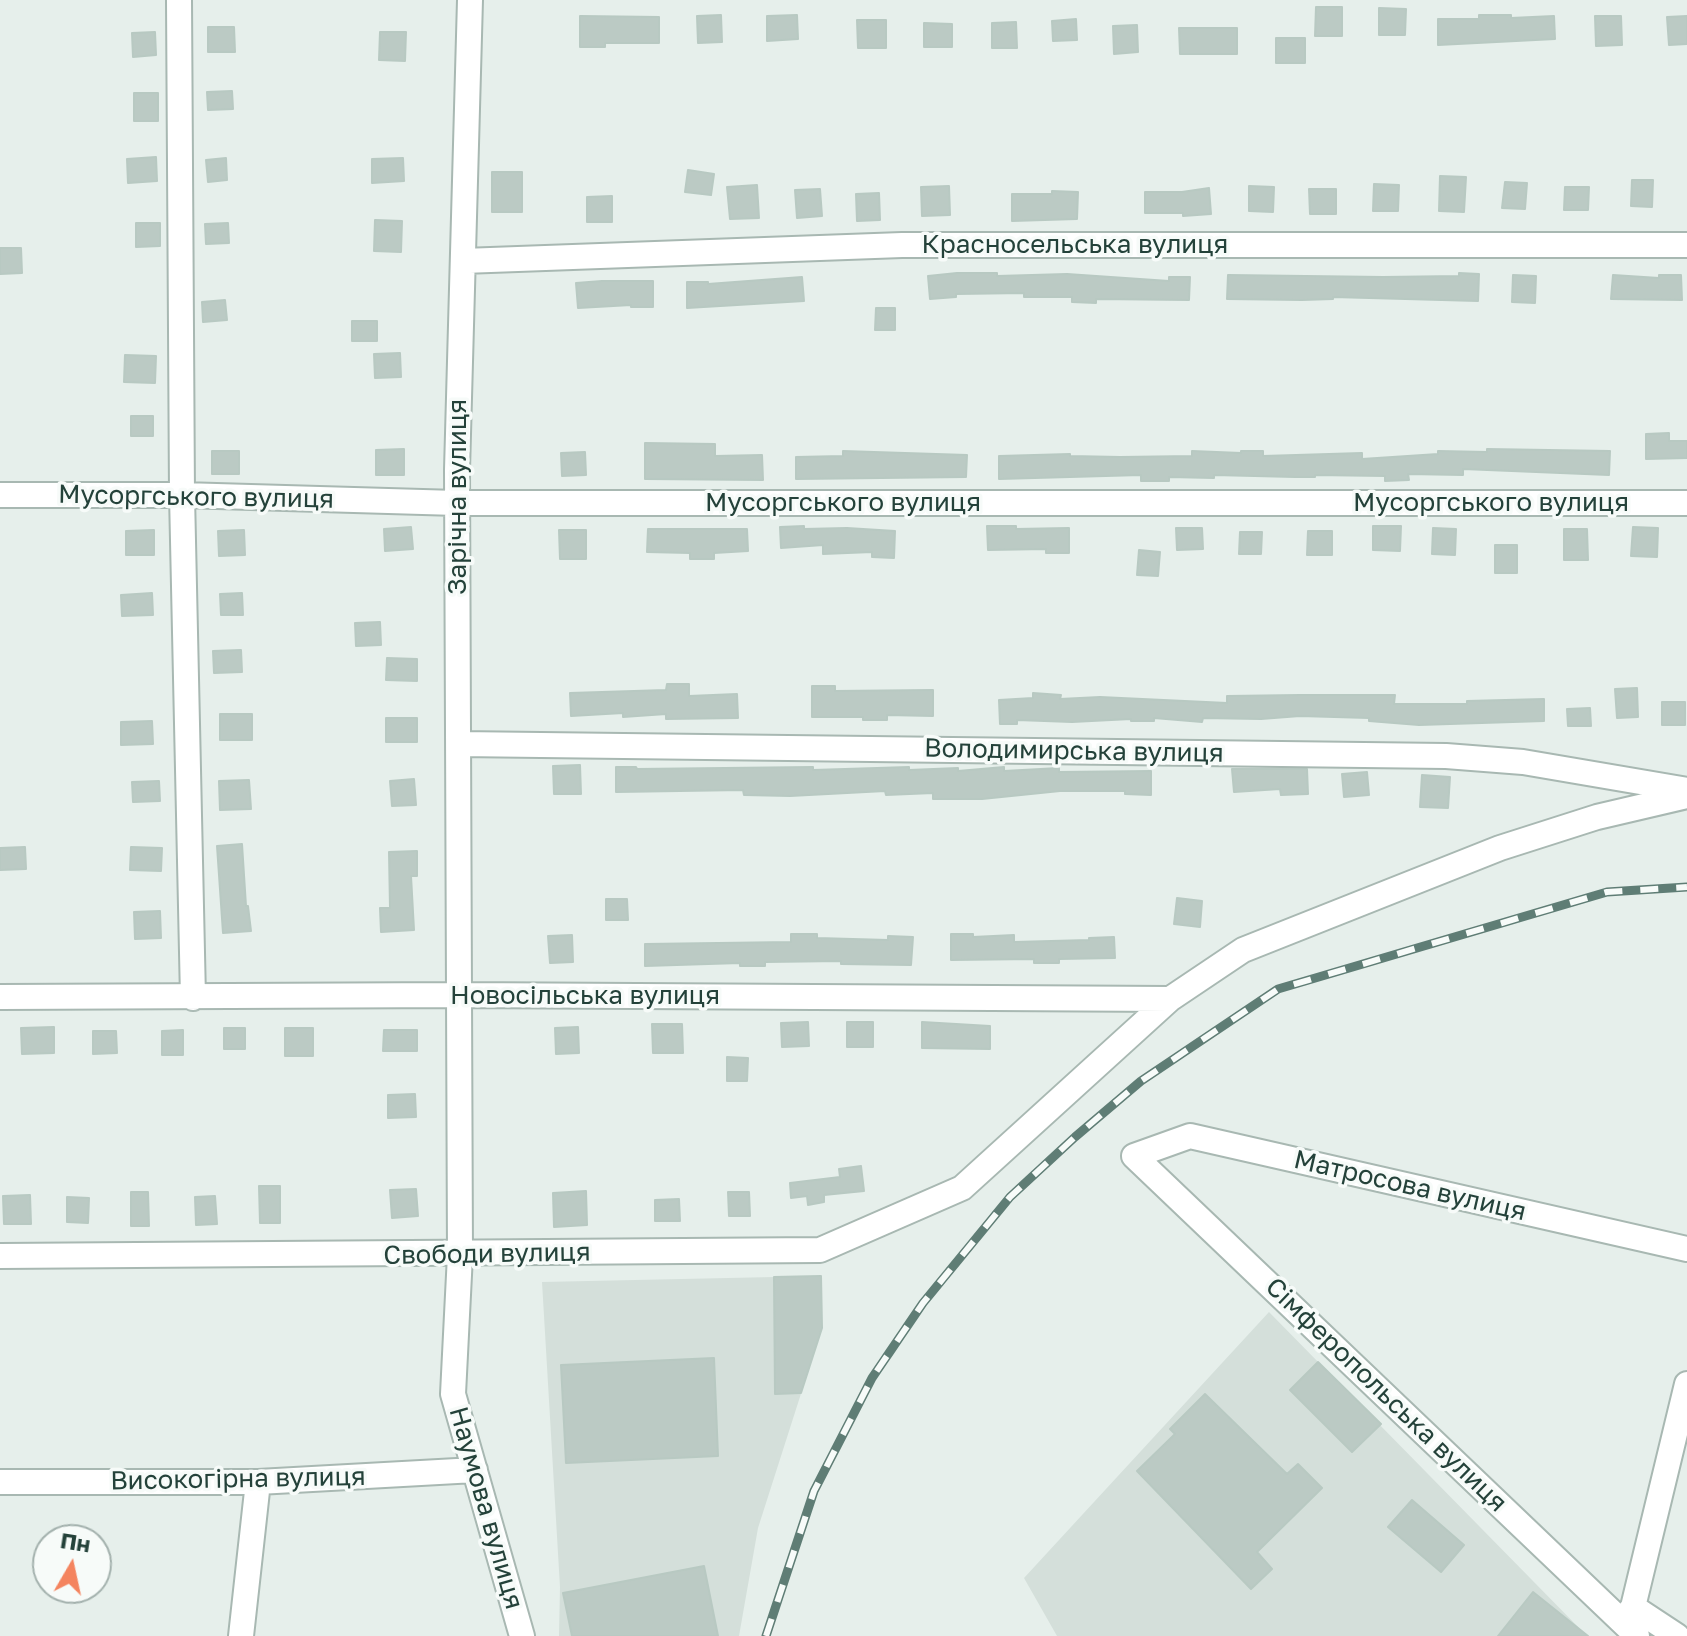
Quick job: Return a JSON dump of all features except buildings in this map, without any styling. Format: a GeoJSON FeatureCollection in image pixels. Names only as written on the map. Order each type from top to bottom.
{"type":"FeatureCollection","features":[{"type":"Feature","properties":{"kind":"street"},"geometry":{"type":"LineString","coordinates":[[179,0],[182,495],[193,998]]}},
{"type":"Feature","properties":{"kind":"street","name":"Зарічна вулиця"},"geometry":{"type":"LineString","coordinates":[[459,995],[457,503],[470,0]]}},
{"type":"Feature","properties":{"kind":"street","name":"Красносельська вулиця"},"geometry":{"type":"LineString","coordinates":[[463,261],[902,245],[1687,245]]}},
{"type":"Feature","properties":{"kind":"street","name":"Мусоргського вулиця"},"geometry":{"type":"LineString","coordinates":[[0,495],[182,495],[457,503],[1687,503]]}},
{"type":"Feature","properties":{"kind":"street","name":"Володимирська вулиця"},"geometry":{"type":"LineString","coordinates":[[459,744],[1446,756],[1523,762],[1687,790]]}},
{"type":"Feature","properties":{"kind":"street","name":"Свободи вулиця"},"geometry":{"type":"LineString","coordinates":[[0,1256],[820,1250],[962,1188],[1170,999],[1243,950],[1500,848],[1597,817],[1687,796]]}},
{"type":"Feature","properties":{"kind":"street","name":"Новосільська вулиця"},"geometry":{"type":"LineString","coordinates":[[0,997],[459,995],[1170,999]]}},
{"type":"Feature","properties":{"kind":"street","name":"Наумова вулиця"},"geometry":{"type":"LineString","coordinates":[[459,995],[460,1255],[453,1394],[522,1636]]}},
{"type":"Feature","properties":{"kind":"street","name":"Матросова вулиця"},"geometry":{"type":"LineString","coordinates":[[1134,1156],[1190,1136],[1687,1249]]}},
{"type":"Feature","properties":{"kind":"street","name":"Сімферопольська вулиця"},"geometry":{"type":"LineString","coordinates":[[1134,1156],[1631,1621],[1677,1636]]}},
{"type":"Feature","properties":{"kind":"street"},"geometry":{"type":"LineString","coordinates":[[1631,1621],[1687,1384]]}},
{"type":"Feature","properties":{"kind":"street","name":"Високогірна вулиця"},"geometry":{"type":"LineString","coordinates":[[0,1482],[258,1482],[475,1470]]}},
{"type":"Feature","properties":{"kind":"street"},"geometry":{"type":"LineString","coordinates":[[241,1636],[258,1482]]}},
{"type":"Feature","properties":{"kind":"shaded area"},"geometry":{"type":"Polygon","coordinates":[[[821,1276],[822,1328],[758,1528],[739,1636],[559,1636],[560,1587],[542,1282],[821,1276]]]}},
{"type":"Feature","properties":{"kind":"shaded area"},"geometry":{"type":"Polygon","coordinates":[[[1269,1312],[1585,1634],[1583,1636],[1057,1636],[1024,1578],[1269,1312]]]}},
{"type":"Feature","properties":{"kind":"railway"},"geometry":{"type":"LineString","coordinates":[[766,1636],[814,1491],[872,1378],[923,1303],[1010,1197],[1141,1081],[1278,989],[1607,892],[1687,887]]}}]}
